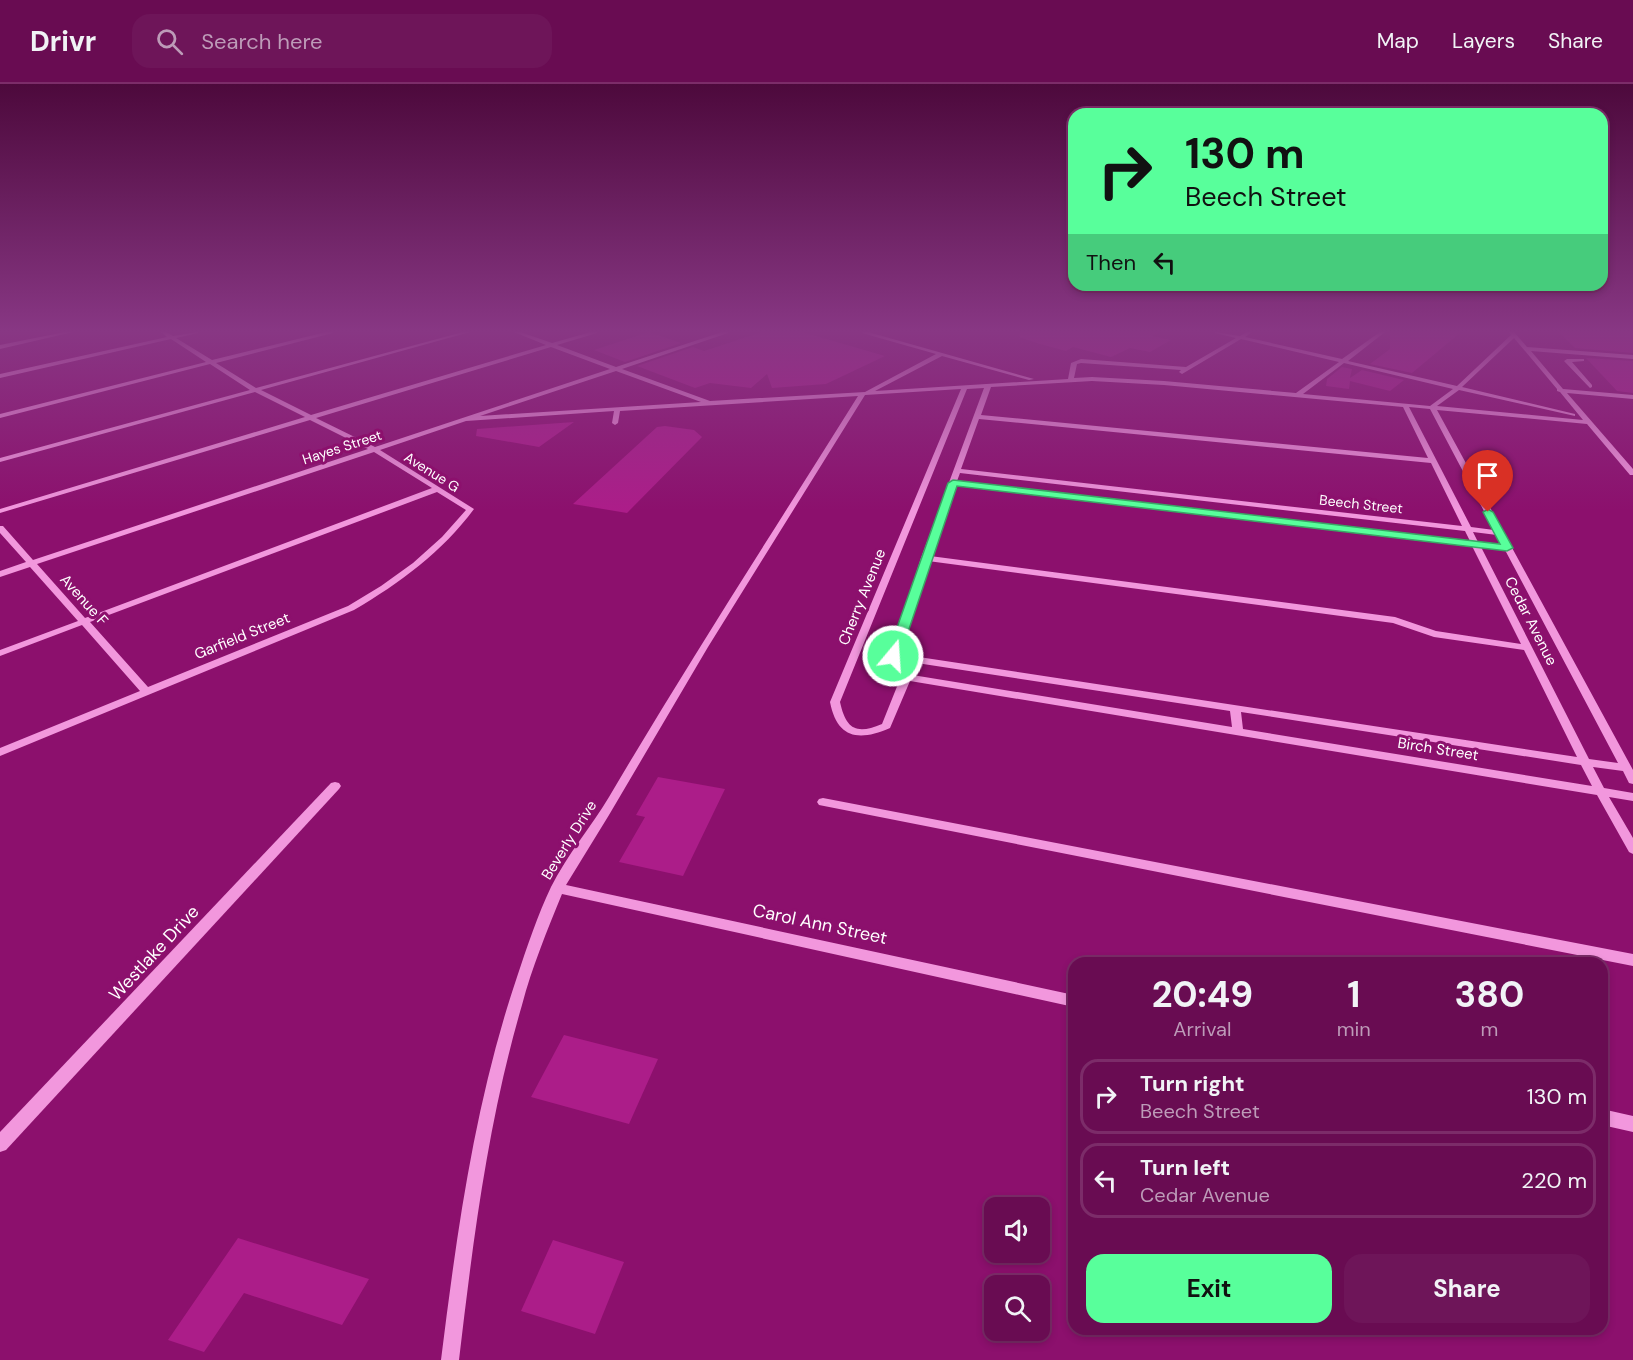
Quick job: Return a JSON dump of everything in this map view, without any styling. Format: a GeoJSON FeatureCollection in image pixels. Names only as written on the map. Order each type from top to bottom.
{"type":"FeatureCollection","features":[{"type":"Feature","properties":{"kind":"street"},"geometry":{"type":"LineString","coordinates":[[0,416],[96,392]]}},
{"type":"Feature","properties":{"kind":"street"},"geometry":{"type":"LineString","coordinates":[[0,460],[249,392]]}},
{"type":"Feature","properties":{"kind":"street","name":"Avenue G"},"geometry":{"type":"LineString","coordinates":[[258,392],[374,449],[470,509]]}},
{"type":"Feature","properties":{"kind":"street"},"geometry":{"type":"LineString","coordinates":[[0,512],[396,392]]}},
{"type":"Feature","properties":{"kind":"street","name":"Hayes Street"},"geometry":{"type":"LineString","coordinates":[[0,574],[548,392]]}},
{"type":"Feature","properties":{"kind":"street"},"geometry":{"type":"LineString","coordinates":[[678,392],[712,404]]}},
{"type":"Feature","properties":{"kind":"street"},"geometry":{"type":"LineString","coordinates":[[862,395],[869,392]]}},
{"type":"Feature","properties":{"kind":"street"},"geometry":{"type":"LineString","coordinates":[[464,419],[906,392]]}},
{"type":"Feature","properties":{"kind":"street","name":"Cherry Avenue"},"geometry":{"type":"LineString","coordinates":[[906,676],[886,726],[874,733],[858,733],[843,726],[837,718],[835,702],[963,392]]}},
{"type":"Feature","properties":{"kind":"street"},"geometry":{"type":"LineString","coordinates":[[893,656],[986,392]]}},
{"type":"Feature","properties":{"kind":"street"},"geometry":{"type":"LineString","coordinates":[[1259,392],[1585,420]]}},
{"type":"Feature","properties":{"kind":"street"},"geometry":{"type":"LineString","coordinates":[[1298,395],[1303,392]]}},
{"type":"Feature","properties":{"kind":"street"},"geometry":{"type":"LineString","coordinates":[[1432,407],[1453,392]]}},
{"type":"Feature","properties":{"kind":"street"},"geometry":{"type":"LineString","coordinates":[[1472,392],[1585,420]]}},
{"type":"Feature","properties":{"kind":"street"},"geometry":{"type":"LineString","coordinates":[[1560,392],[1633,474]]}},
{"type":"Feature","properties":{"kind":"street"},"geometry":{"type":"LineString","coordinates":[[1575,392],[1633,397]]}},
{"type":"Feature","properties":{"kind":"street","name":"Beverly Drive"},"geometry":{"type":"LineString","coordinates":[[450,1360],[459,1287],[492,1091],[530,957],[558,888],[606,812],[690,666],[753,571],[862,395]]}},
{"type":"Feature","properties":{"kind":"street","name":"Cedar Avenue"},"geometry":{"type":"LineString","coordinates":[[1405,405],[1585,762],[1633,849]]}},
{"type":"Feature","properties":{"kind":"street","name":"Cedar Avenue"},"geometry":{"type":"LineString","coordinates":[[1432,407],[1633,780]]}},
{"type":"Feature","properties":{"kind":"street"},"geometry":{"type":"LineString","coordinates":[[615,423],[617,410]]}},
{"type":"Feature","properties":{"kind":"street"},"geometry":{"type":"LineString","coordinates":[[978,417],[1434,461]]}},
{"type":"Feature","properties":{"kind":"street","name":"Beech Street"},"geometry":{"type":"LineString","coordinates":[[958,471],[1500,533]]}},
{"type":"Feature","properties":{"kind":"street","name":"Beech Street"},"geometry":{"type":"LineString","coordinates":[[953,483],[1507,548]]}},
{"type":"Feature","properties":{"kind":"street"},"geometry":{"type":"LineString","coordinates":[[0,653],[437,489]]}},
{"type":"Feature","properties":{"kind":"street"},"geometry":{"type":"LineString","coordinates":[[1220,502],[1221,515]]}},
{"type":"Feature","properties":{"kind":"street","name":"Garfield Street"},"geometry":{"type":"LineString","coordinates":[[0,752],[351,608],[397,579],[456,528],[470,509]]}},
{"type":"Feature","properties":{"kind":"street","name":"Avenue F"},"geometry":{"type":"LineString","coordinates":[[0,528],[147,692]]}},
{"type":"Feature","properties":{"kind":"street"},"geometry":{"type":"LineString","coordinates":[[926,558],[1395,620],[1434,633],[1527,648]]}},
{"type":"Feature","properties":{"kind":"street","name":"Birch Street"},"geometry":{"type":"LineString","coordinates":[[1626,768],[893,656],[888,674],[1633,797]]}},
{"type":"Feature","properties":{"kind":"street"},"geometry":{"type":"LineString","coordinates":[[1235,708],[1238,731]]}},
{"type":"Feature","properties":{"kind":"street","name":"Westlake Drive"},"geometry":{"type":"LineString","coordinates":[[0,1144],[334,786]]}},
{"type":"Feature","properties":{"kind":"street"},"geometry":{"type":"LineString","coordinates":[[823,802],[1633,960]]}},
{"type":"Feature","properties":{"kind":"street","name":"Carol Ann Street"},"geometry":{"type":"LineString","coordinates":[[558,888],[1068,1000]]}},
{"type":"Feature","properties":{"kind":"street"},"geometry":{"type":"LineString","coordinates":[[1608,1118],[1633,1124]]}},
{"type":"Feature","properties":{"kind":"building"},"geometry":{"type":"Polygon","coordinates":[[[574,422],[539,447],[476,436],[477,429],[574,422]]]}},
{"type":"Feature","properties":{"kind":"building"},"geometry":{"type":"Polygon","coordinates":[[[657,427],[694,430],[702,437],[627,513],[573,504],[657,427]]]}},
{"type":"Feature","properties":{"kind":"building"},"geometry":{"type":"Polygon","coordinates":[[[658,777],[725,789],[683,876],[619,862],[645,817],[636,815],[658,777]]]}},
{"type":"Feature","properties":{"kind":"building"},"geometry":{"type":"Polygon","coordinates":[[[564,1035],[658,1059],[629,1124],[531,1097],[564,1035]]]}},
{"type":"Feature","properties":{"kind":"building"},"geometry":{"type":"Polygon","coordinates":[[[238,1238],[369,1279],[342,1325],[244,1293],[204,1352],[168,1340],[238,1238]]]}},
{"type":"Feature","properties":{"kind":"building"},"geometry":{"type":"Polygon","coordinates":[[[553,1240],[624,1262],[595,1334],[521,1311],[553,1240]]]}},
{"type":"Feature","properties":{"kind":"route"},"geometry":{"type":"LineString","coordinates":[[893,656],[953,483],[1507,548],[1488,512]]}}]}
